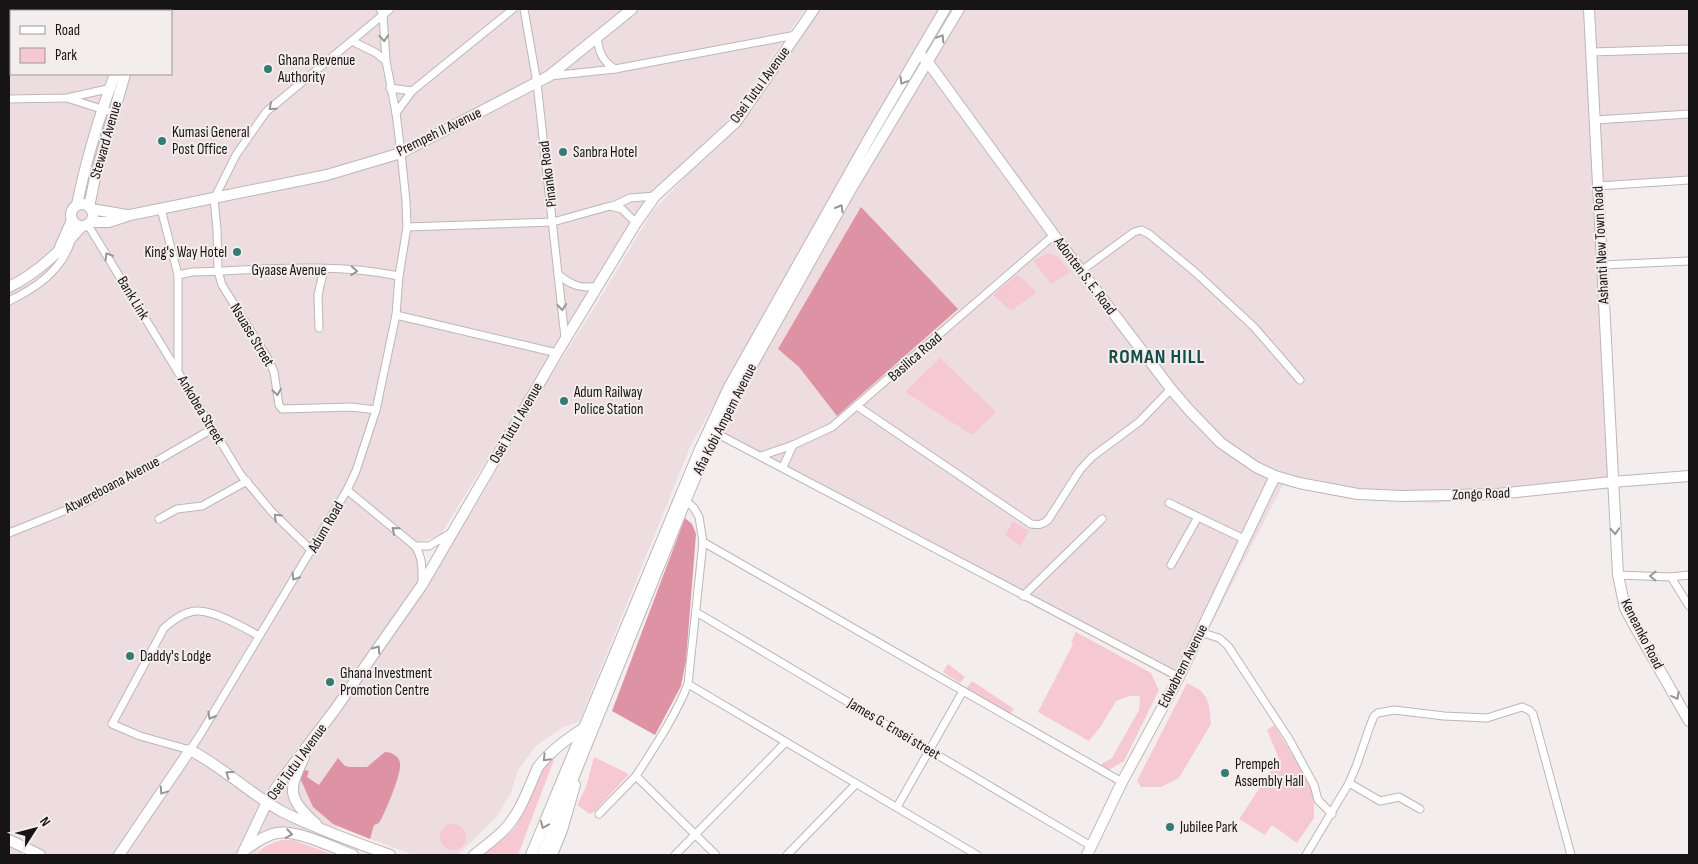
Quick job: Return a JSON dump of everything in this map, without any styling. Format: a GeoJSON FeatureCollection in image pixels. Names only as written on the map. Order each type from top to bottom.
{"type":"FeatureCollection","features":[{"type":"Feature","properties":{"kind":"street"},"geometry":{"type":"LineString","coordinates":[[214,199],[236,155],[266,112],[352,40],[381,12],[390,9]]}},
{"type":"Feature","properties":{"kind":"street"},"geometry":{"type":"LineString","coordinates":[[396,113],[412,91],[514,9]]}},
{"type":"Feature","properties":{"kind":"street","name":"Pinanko Road"},"geometry":{"type":"LineString","coordinates":[[524,9],[537,83],[566,340]]}},
{"type":"Feature","properties":{"kind":"street","name":"Prempeh II Avenue"},"geometry":{"type":"LineString","coordinates":[[87,224],[108,222],[130,215],[327,175],[400,153],[549,76],[632,9]]}},
{"type":"Feature","properties":{"kind":"street","name":"Osei Tutu I Avenue"},"geometry":{"type":"LineString","coordinates":[[244,853],[267,802],[280,782],[422,585],[557,353],[636,224],[656,196],[736,122],[814,9]]}},
{"type":"Feature","properties":{"kind":"street","name":"Afia Kobi Ampem Avenue"},"geometry":{"type":"LineString","coordinates":[[531,855],[712,431],[798,282],[923,57],[945,9]]}},
{"type":"Feature","properties":{"kind":"street","name":"Afia Kobi Ampem Avenue"},"geometry":{"type":"LineString","coordinates":[[923,57],[959,9]]}},
{"type":"Feature","properties":{"kind":"street","name":"Ashanti New Town Road"},"geometry":{"type":"LineString","coordinates":[[1589,9],[1603,265],[1612,482]]}},
{"type":"Feature","properties":{"kind":"street","name":"Adum Road"},"geometry":{"type":"LineString","coordinates":[[119,855],[200,735],[312,551],[356,471],[376,410],[396,316],[407,228],[396,113],[390,88],[381,12]]}},
{"type":"Feature","properties":{"kind":"street"},"geometry":{"type":"LineString","coordinates":[[549,76],[615,69],[796,35]]}},
{"type":"Feature","properties":{"kind":"street"},"geometry":{"type":"LineString","coordinates":[[598,37],[598,49],[601,56],[606,64],[615,69]]}},
{"type":"Feature","properties":{"kind":"street"},"geometry":{"type":"LineString","coordinates":[[352,40],[386,61]]}},
{"type":"Feature","properties":{"kind":"street"},"geometry":{"type":"LineString","coordinates":[[1590,52],[1689,49]]}},
{"type":"Feature","properties":{"kind":"street","name":"Adonten S. E. Road"},"geometry":{"type":"LineString","coordinates":[[923,57],[1054,235],[1171,389],[1221,443],[1256,467],[1275,476]]}},
{"type":"Feature","properties":{"kind":"street","name":"Steward Avenue"},"geometry":{"type":"LineString","coordinates":[[90,208],[94,178],[114,113],[115,75]]}},
{"type":"Feature","properties":{"kind":"street","name":"Steward Avenue"},"geometry":{"type":"LineString","coordinates":[[77,205],[84,171],[101,110],[124,75]]}},
{"type":"Feature","properties":{"kind":"street"},"geometry":{"type":"LineString","coordinates":[[9,99],[67,98],[115,88]]}},
{"type":"Feature","properties":{"kind":"street"},"geometry":{"type":"LineString","coordinates":[[390,88],[412,91]]}},
{"type":"Feature","properties":{"kind":"street"},"geometry":{"type":"LineString","coordinates":[[67,98],[114,113]]}},
{"type":"Feature","properties":{"kind":"street"},"geometry":{"type":"LineString","coordinates":[[1595,120],[1689,114]]}},
{"type":"Feature","properties":{"kind":"street"},"geometry":{"type":"LineString","coordinates":[[1598,186],[1689,180]]}},
{"type":"Feature","properties":{"kind":"street"},"geometry":{"type":"LineString","coordinates":[[407,228],[554,222],[612,206],[630,198],[656,196]]}},
{"type":"Feature","properties":{"kind":"street","name":"Nsuase Street"},"geometry":{"type":"LineString","coordinates":[[214,199],[218,271],[222,285],[274,372],[279,405],[282,409],[351,407],[376,410]]}},
{"type":"Feature","properties":{"kind":"street"},"geometry":{"type":"LineString","coordinates":[[9,287],[58,253],[93,218],[90,208],[83,204],[77,205],[72,210],[72,220],[58,253]]}},
{"type":"Feature","properties":{"kind":"street"},"geometry":{"type":"LineString","coordinates":[[612,206],[622,209],[636,224]]}},
{"type":"Feature","properties":{"kind":"street","name":"Prempeh II Avenue"},"geometry":{"type":"LineString","coordinates":[[90,208],[130,215]]}},
{"type":"Feature","properties":{"kind":"street","name":"Ankobea Street"},"geometry":{"type":"LineString","coordinates":[[161,209],[178,274],[178,372],[212,430],[247,481],[272,512],[312,551]]}},
{"type":"Feature","properties":{"kind":"street"},"geometry":{"type":"LineString","coordinates":[[72,220],[74,224],[87,224]]}},
{"type":"Feature","properties":{"kind":"street","name":"Bank Link"},"geometry":{"type":"LineString","coordinates":[[87,224],[178,372]]}},
{"type":"Feature","properties":{"kind":"street"},"geometry":{"type":"LineString","coordinates":[[1081,271],[1134,232],[1140,230],[1149,234],[1195,272],[1254,327],[1300,380]]}},
{"type":"Feature","properties":{"kind":"street","name":"Basilica Road"},"geometry":{"type":"LineString","coordinates":[[761,456],[824,432],[857,406],[1054,235]]}},
{"type":"Feature","properties":{"kind":"street"},"geometry":{"type":"LineString","coordinates":[[9,301],[24,294],[47,278],[67,254],[71,239]]}},
{"type":"Feature","properties":{"kind":"street"},"geometry":{"type":"LineString","coordinates":[[1603,265],[1689,261]]}},
{"type":"Feature","properties":{"kind":"street","name":"Gyaase Avenue"},"geometry":{"type":"LineString","coordinates":[[178,274],[282,268],[324,269],[400,276]]}},
{"type":"Feature","properties":{"kind":"street"},"geometry":{"type":"LineString","coordinates":[[319,328],[318,296],[324,269]]}},
{"type":"Feature","properties":{"kind":"street"},"geometry":{"type":"LineString","coordinates":[[559,275],[568,283],[579,287],[599,286]]}},
{"type":"Feature","properties":{"kind":"street"},"geometry":{"type":"LineString","coordinates":[[396,316],[557,353]]}},
{"type":"Feature","properties":{"kind":"street"},"geometry":{"type":"LineString","coordinates":[[857,406],[1031,524],[1038,525],[1048,520],[1080,470],[1092,457],[1139,422],[1171,389]]}},
{"type":"Feature","properties":{"kind":"street","name":"Atwereboana Avenue"},"geometry":{"type":"LineString","coordinates":[[9,533],[84,503],[212,430]]}},
{"type":"Feature","properties":{"kind":"street"},"geometry":{"type":"LineString","coordinates":[[712,431],[1178,677]]}},
{"type":"Feature","properties":{"kind":"street"},"geometry":{"type":"LineString","coordinates":[[782,467],[792,445]]}},
{"type":"Feature","properties":{"kind":"street","name":"Zongo Road"},"geometry":{"type":"LineString","coordinates":[[1275,476],[1299,483],[1358,494],[1402,496],[1498,494],[1689,476]]}},
{"type":"Feature","properties":{"kind":"street","name":"Edwabrem Avenue"},"geometry":{"type":"LineString","coordinates":[[1089,851],[1122,782],[1178,677],[1275,476]]}},
{"type":"Feature","properties":{"kind":"street"},"geometry":{"type":"LineString","coordinates":[[159,519],[177,510],[202,506],[247,481]]}},
{"type":"Feature","properties":{"kind":"street","name":"Keneanko Road"},"geometry":{"type":"LineString","coordinates":[[1612,482],[1618,576],[1626,608],[1689,720]]}},
{"type":"Feature","properties":{"kind":"street"},"geometry":{"type":"LineString","coordinates":[[347,490],[415,546],[421,555],[422,585]]}},
{"type":"Feature","properties":{"kind":"street"},"geometry":{"type":"LineString","coordinates":[[599,814],[636,776],[667,726],[688,684],[703,542],[699,517],[683,499]]}},
{"type":"Feature","properties":{"kind":"street","name":"Afia Kobi Ampem Avenue"},"geometry":{"type":"LineString","coordinates":[[542,855],[683,499]]}},
{"type":"Feature","properties":{"kind":"street"},"geometry":{"type":"LineString","coordinates":[[1169,503],[1244,539]]}},
{"type":"Feature","properties":{"kind":"street"},"geometry":{"type":"LineString","coordinates":[[1171,565],[1198,517]]}},
{"type":"Feature","properties":{"kind":"street"},"geometry":{"type":"LineString","coordinates":[[1023,596],[1102,519]]}},
{"type":"Feature","properties":{"kind":"street"},"geometry":{"type":"LineString","coordinates":[[415,546],[429,546],[451,533]]}},
{"type":"Feature","properties":{"kind":"street"},"geometry":{"type":"LineString","coordinates":[[703,542],[1122,782]]}},
{"type":"Feature","properties":{"kind":"street"},"geometry":{"type":"LineString","coordinates":[[1618,576],[1689,575]]}},
{"type":"Feature","properties":{"kind":"street"},"geometry":{"type":"LineString","coordinates":[[1671,576],[1689,606]]}},
{"type":"Feature","properties":{"kind":"street"},"geometry":{"type":"LineString","coordinates":[[259,636],[238,624],[208,613],[197,611],[178,618],[164,628],[112,724],[140,736],[190,750],[208,759],[283,812],[390,855]]}},
{"type":"Feature","properties":{"kind":"street","name":"James G. Ensei street"},"geometry":{"type":"LineString","coordinates":[[696,612],[930,750],[1089,851]]}},
{"type":"Feature","properties":{"kind":"street"},"geometry":{"type":"LineString","coordinates":[[1200,632],[1219,638],[1228,646],[1289,739],[1314,784],[1318,800],[1332,814]]}},
{"type":"Feature","properties":{"kind":"street"},"geometry":{"type":"LineString","coordinates":[[688,684],[977,855]]}},
{"type":"Feature","properties":{"kind":"street"},"geometry":{"type":"LineString","coordinates":[[897,808],[963,691]]}},
{"type":"Feature","properties":{"kind":"street"},"geometry":{"type":"LineString","coordinates":[[1306,855],[1349,783],[1358,764],[1374,716],[1378,713],[1394,710],[1444,716],[1487,718],[1522,707],[1533,714],[1571,855]]}},
{"type":"Feature","properties":{"kind":"street"},"geometry":{"type":"LineString","coordinates":[[474,855],[504,830],[520,809],[542,762],[547,756],[584,728]]}},
{"type":"Feature","properties":{"kind":"street"},"geometry":{"type":"LineString","coordinates":[[313,738],[293,781],[292,791],[301,810],[322,829]]}},
{"type":"Feature","properties":{"kind":"street"},"geometry":{"type":"LineString","coordinates":[[675,855],[785,743]]}},
{"type":"Feature","properties":{"kind":"street"},"geometry":{"type":"LineString","coordinates":[[552,855],[573,795],[580,757]]}},
{"type":"Feature","properties":{"kind":"street"},"geometry":{"type":"LineString","coordinates":[[636,776],[716,855]]}},
{"type":"Feature","properties":{"kind":"street"},"geometry":{"type":"LineString","coordinates":[[1349,783],[1380,801],[1399,797],[1420,809]]}},
{"type":"Feature","properties":{"kind":"street"},"geometry":{"type":"LineString","coordinates":[[787,855],[856,784]]}},
{"type":"Feature","properties":{"kind":"street"},"geometry":{"type":"LineString","coordinates":[[244,853],[268,835],[278,832],[308,837],[353,855]]}},
{"type":"Feature","properties":{"kind":"street"},"geometry":{"type":"LineString","coordinates":[[9,840],[40,855]]}},
{"type":"Feature","properties":{"kind":"shaded area"},"geometry":{"type":"Polygon","coordinates":[[[9,9],[805,9],[731,117],[709,141],[671,175],[638,213],[440,536],[420,542],[417,572],[430,580],[551,375],[652,212],[689,173],[730,135],[753,109],[819,9],[940,9],[881,108],[691,445],[579,722],[563,727],[535,747],[518,770],[511,792],[498,815],[458,855],[414,855],[338,827],[325,851],[302,841],[283,837],[267,840],[255,855],[9,855],[9,9]]]}},
{"type":"Feature","properties":{"kind":"shaded area"},"geometry":{"type":"Polygon","coordinates":[[[129,9],[130,10],[46,10],[129,9]]]}},
{"type":"Feature","properties":{"kind":"shaded area"},"geometry":{"type":"Polygon","coordinates":[[[961,9],[1689,9],[1689,182],[1603,189],[1616,488],[1434,503],[1347,499],[1283,485],[1181,684],[718,438],[824,231],[961,9]]]}},
{"type":"Feature","properties":{"kind":"shaded area"},"geometry":{"type":"Polygon","coordinates":[[[861,207],[958,309],[837,416],[799,367],[778,349],[861,207]]]}},
{"type":"Feature","properties":{"kind":"shaded area"},"geometry":{"type":"Polygon","coordinates":[[[685,518],[692,524],[696,534],[686,660],[681,686],[655,735],[612,711],[685,518]]]}},
{"type":"Feature","properties":{"kind":"shaded area"},"geometry":{"type":"Polygon","coordinates":[[[385,752],[397,756],[400,768],[389,802],[379,823],[374,825],[370,839],[333,824],[313,807],[300,778],[304,770],[309,771],[307,777],[319,785],[338,758],[345,766],[367,767],[385,752]]]}},
{"type":"Feature","properties":{"kind":"green space"},"geometry":{"type":"Polygon","coordinates":[[[1048,253],[1057,256],[1071,272],[1051,284],[1033,261],[1048,253]]]}},
{"type":"Feature","properties":{"kind":"green space"},"geometry":{"type":"Polygon","coordinates":[[[1017,275],[1028,283],[1036,293],[1011,311],[993,295],[1017,275]]]}},
{"type":"Feature","properties":{"kind":"green space"},"geometry":{"type":"Polygon","coordinates":[[[940,358],[996,412],[972,435],[905,392],[940,358]]]}},
{"type":"Feature","properties":{"kind":"green space"},"geometry":{"type":"Polygon","coordinates":[[[1013,521],[1029,531],[1020,546],[1005,535],[1013,521]]]}},
{"type":"Feature","properties":{"kind":"green space"},"geometry":{"type":"Polygon","coordinates":[[[1076,632],[1151,673],[1159,690],[1124,761],[1109,770],[1100,765],[1112,758],[1139,710],[1140,696],[1129,696],[1116,701],[1101,726],[1089,741],[1038,712],[1073,644],[1071,642],[1076,632]]]}},
{"type":"Feature","properties":{"kind":"green space"},"geometry":{"type":"Polygon","coordinates":[[[948,664],[965,677],[960,683],[943,672],[948,664]]]}},
{"type":"Feature","properties":{"kind":"green space"},"geometry":{"type":"Polygon","coordinates":[[[972,681],[1014,709],[1010,714],[967,688],[972,681]]]}},
{"type":"Feature","properties":{"kind":"green space"},"geometry":{"type":"Polygon","coordinates":[[[1187,683],[1200,690],[1206,697],[1211,724],[1179,778],[1161,787],[1141,787],[1137,781],[1187,683]]]}},
{"type":"Feature","properties":{"kind":"green space"},"geometry":{"type":"Polygon","coordinates":[[[1274,725],[1314,790],[1314,818],[1297,843],[1272,825],[1265,835],[1239,819],[1279,759],[1267,730],[1274,725]]]}},
{"type":"Feature","properties":{"kind":"green space"},"geometry":{"type":"Polygon","coordinates":[[[555,757],[518,855],[482,855],[514,829],[541,771],[555,757]]]}},
{"type":"Feature","properties":{"kind":"green space"},"geometry":{"type":"Polygon","coordinates":[[[594,757],[629,774],[590,814],[577,805],[586,787],[594,757]]]}},
{"type":"Feature","properties":{"kind":"green space"},"geometry":{"type":"Polygon","coordinates":[[[453,824],[462,828],[466,837],[462,846],[453,850],[444,846],[440,837],[444,828],[453,824]]]}},
{"type":"Feature","properties":{"kind":"green space"},"geometry":{"type":"Polygon","coordinates":[[[282,840],[293,840],[334,855],[257,855],[264,847],[282,840]]]}},
{"type":"Feature","properties":{"kind":"place","name":"Ghana Revenue Authority"},"geometry":{"type":"Point","coordinates":[268,69]}},
{"type":"Feature","properties":{"kind":"place","name":"Kumasi General Post Office"},"geometry":{"type":"Point","coordinates":[162,141]}},
{"type":"Feature","properties":{"kind":"place","name":"Sanbra Hotel"},"geometry":{"type":"Point","coordinates":[563,152]}},
{"type":"Feature","properties":{"kind":"place","name":"King's Way Hotel"},"geometry":{"type":"Point","coordinates":[237,252]}},
{"type":"Feature","properties":{"kind":"place","name":"Adum Railway Police Station"},"geometry":{"type":"Point","coordinates":[564,401]}},
{"type":"Feature","properties":{"kind":"place","name":"Daddy's Lodge"},"geometry":{"type":"Point","coordinates":[130,656]}},
{"type":"Feature","properties":{"kind":"place","name":"Ghana Investment Promotion Centre"},"geometry":{"type":"Point","coordinates":[330,682]}},
{"type":"Feature","properties":{"kind":"place","name":"Prempeh Assembly Hall"},"geometry":{"type":"Point","coordinates":[1225,773]}},
{"type":"Feature","properties":{"kind":"place","name":"Jubilee Park"},"geometry":{"type":"Point","coordinates":[1170,827]}},
{"type":"Feature","properties":{"kind":"district","name":"ROMAN HILL"},"geometry":{"type":"Point","coordinates":[1157,357]}}]}
